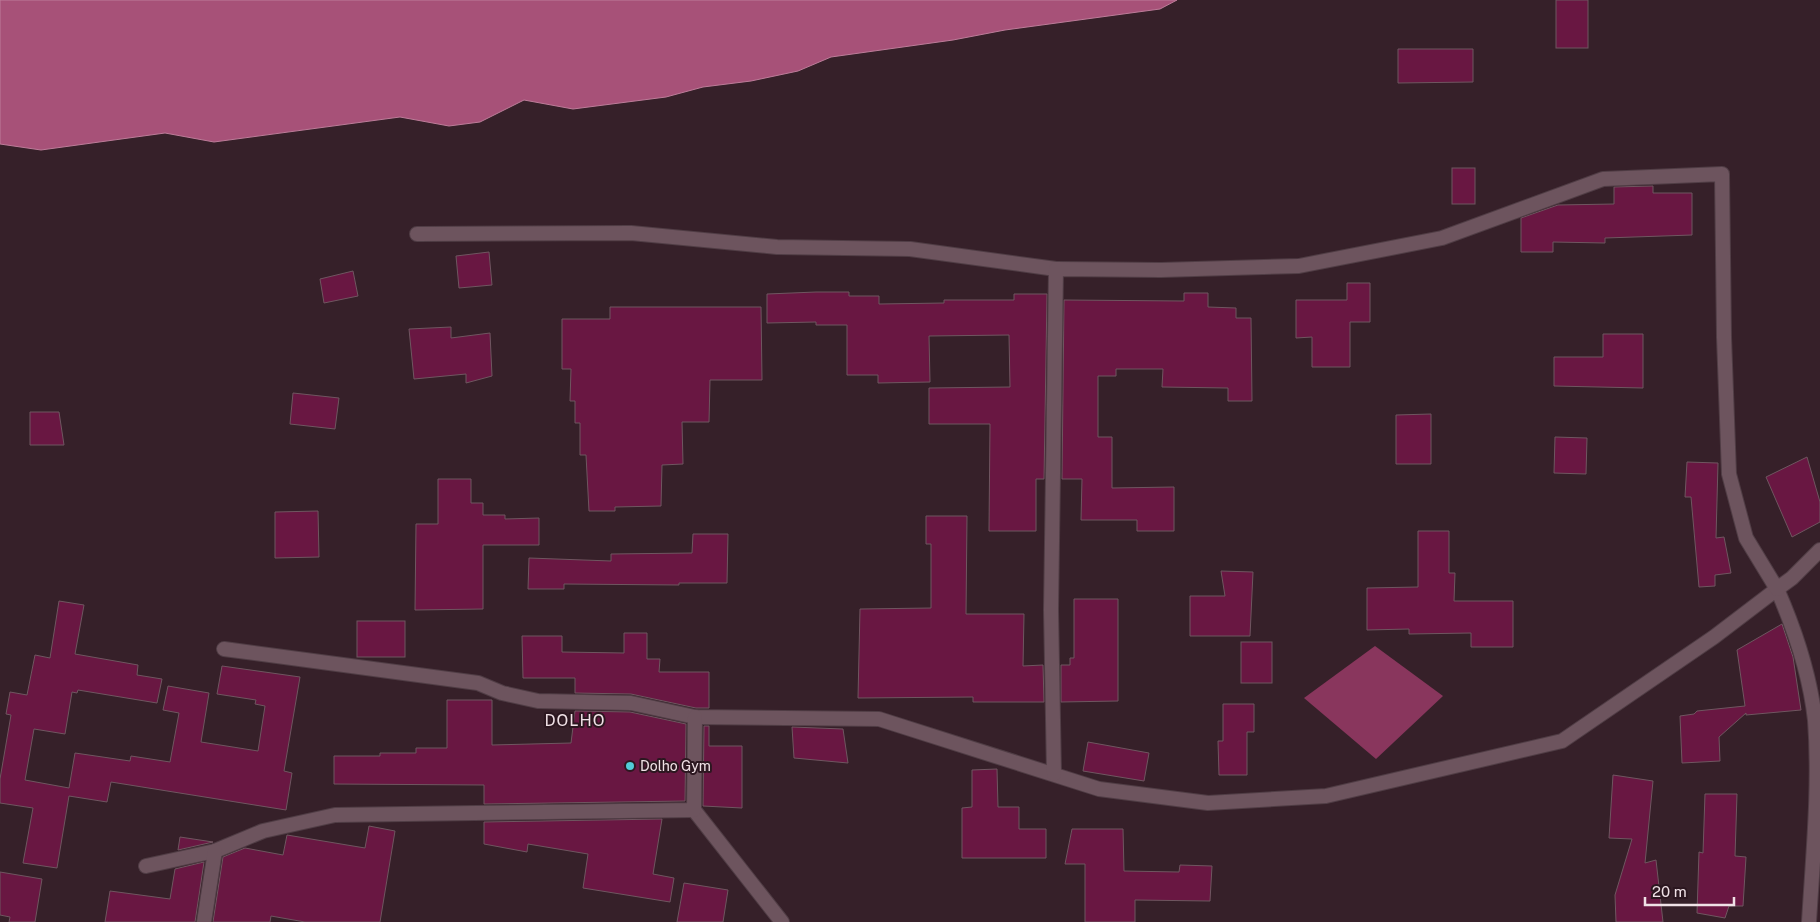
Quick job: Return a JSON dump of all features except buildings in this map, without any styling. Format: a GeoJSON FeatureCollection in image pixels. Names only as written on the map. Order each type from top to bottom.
{"type":"FeatureCollection","features":[{"type":"Feature","properties":{"kind":"street"},"geometry":{"type":"LineString","coordinates":[[417,234],[631,233],[777,247],[910,249],[1056,269],[1161,270],[1300,266],[1442,238],[1603,179],[1722,174],[1724,337],[1729,474],[1746,538],[1777,589],[1796,632],[1815,719],[1818,780],[1808,922]]}},
{"type":"Feature","properties":{"kind":"street"},"geometry":{"type":"LineString","coordinates":[[1054,774],[1051,610],[1056,269]]}},
{"type":"Feature","properties":{"kind":"street"},"geometry":{"type":"LineString","coordinates":[[224,649],[478,683],[502,693],[538,701],[631,703],[695,717],[790,716],[879,719],[1099,789],[1208,804],[1326,796],[1562,741],[1714,637],[1792,578],[1820,550]]}},
{"type":"Feature","properties":{"kind":"street"},"geometry":{"type":"LineString","coordinates":[[695,717],[694,810],[782,922]]}},
{"type":"Feature","properties":{"kind":"street"},"geometry":{"type":"LineString","coordinates":[[146,866],[215,851],[263,831],[335,815],[694,810]]}},
{"type":"Feature","properties":{"kind":"street"},"geometry":{"type":"LineString","coordinates":[[204,922],[215,851]]}},
{"type":"Feature","properties":{"kind":"shaded area"},"geometry":{"type":"Polygon","coordinates":[[[0,0],[1177,0],[1160,9],[1005,30],[953,40],[831,57],[798,71],[751,81],[703,87],[666,97],[573,109],[524,100],[480,122],[449,126],[400,117],[214,142],[165,133],[41,150],[0,144],[0,0]]]}},
{"type":"Feature","properties":{"kind":"shaded area"},"geometry":{"type":"Polygon","coordinates":[[[1375,646],[1443,696],[1376,759],[1304,698],[1375,646]]]}},
{"type":"Feature","properties":{"kind":"place","name":"Dolho Gym"},"geometry":{"type":"Point","coordinates":[630,766]}},
{"type":"Feature","properties":{"kind":"district","name":"DOLHO"},"geometry":{"type":"Point","coordinates":[575,720]}}]}
